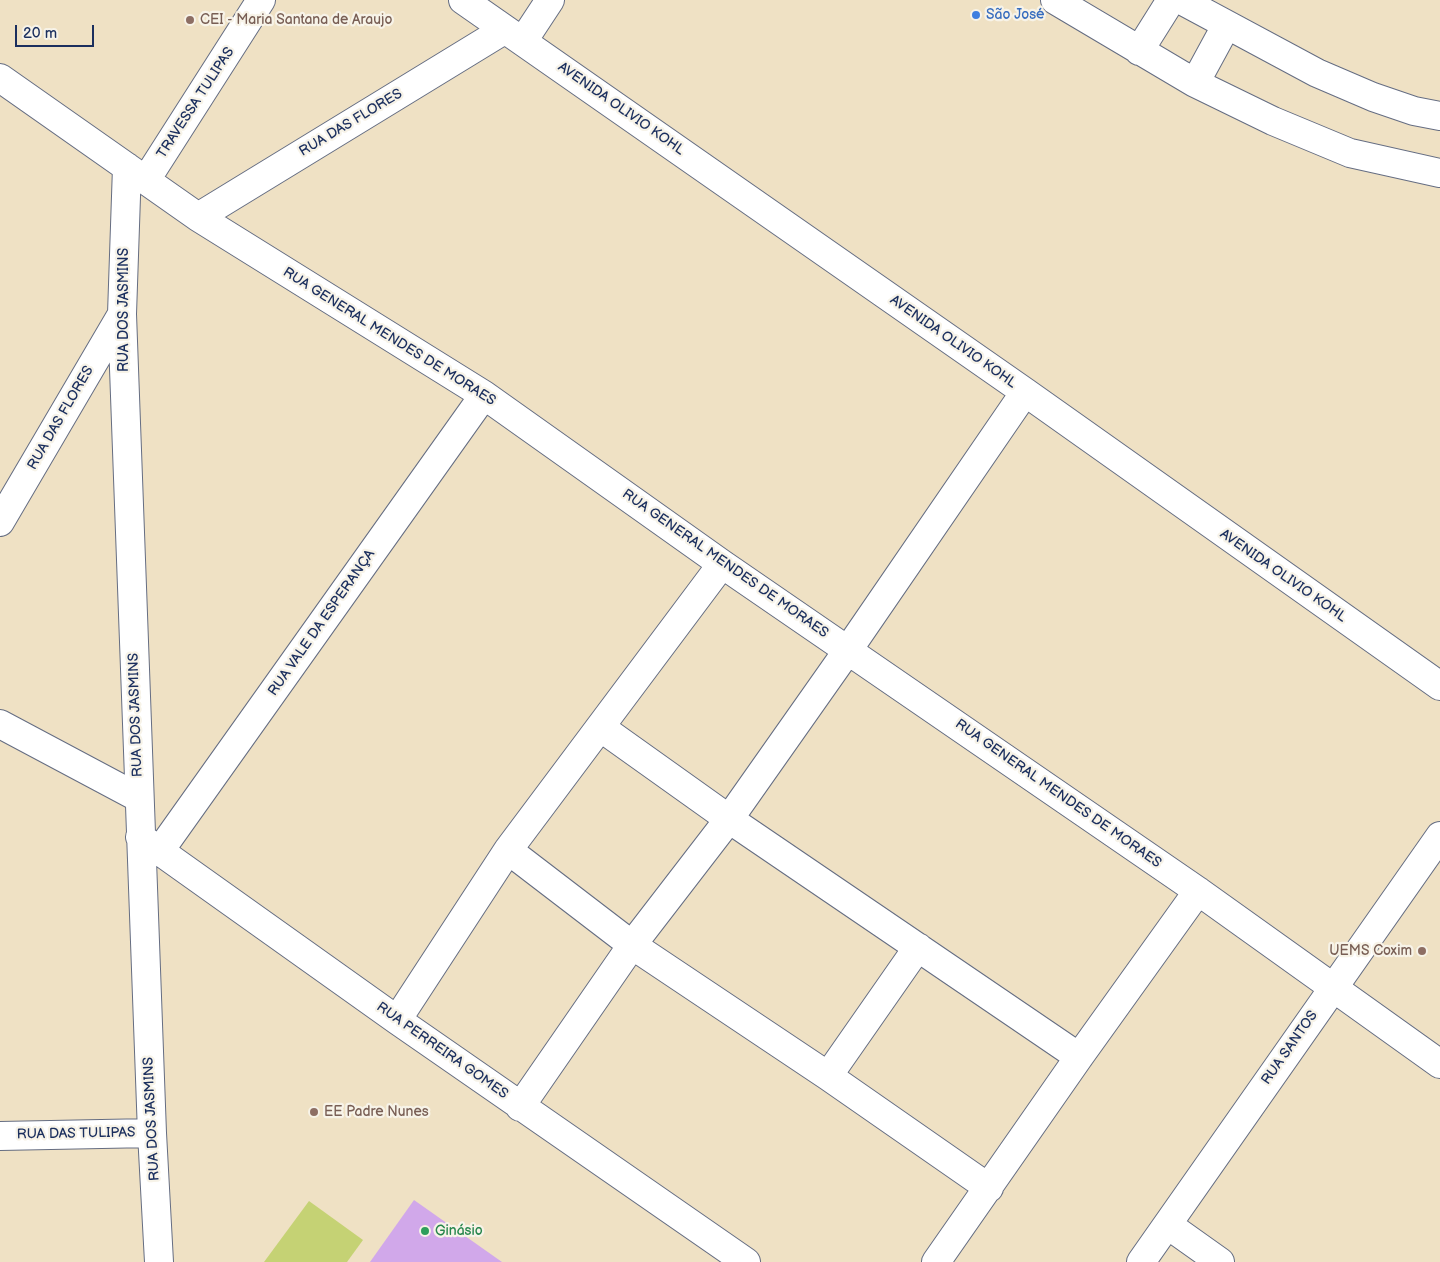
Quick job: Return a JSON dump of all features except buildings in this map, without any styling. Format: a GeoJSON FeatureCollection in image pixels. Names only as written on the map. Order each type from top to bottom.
{"type":"FeatureCollection","features":[{"type":"Feature","properties":{"kind":"street","name":"TRAVESSA TULIPAS"},"geometry":{"type":"LineString","coordinates":[[137,174],[261,0]]}},
{"type":"Feature","properties":{"kind":"street","name":"AVENIDA OLIVIO KOHL"},"geometry":{"type":"LineString","coordinates":[[463,0],[1025,392],[1440,686]]}},
{"type":"Feature","properties":{"kind":"street","name":"RUA DAS FLORES"},"geometry":{"type":"LineString","coordinates":[[198,217],[513,35],[550,0]]}},
{"type":"Feature","properties":{"kind":"street"},"geometry":{"type":"LineString","coordinates":[[1054,0],[1139,52],[1195,83],[1273,121],[1350,153],[1440,173]]}},
{"type":"Feature","properties":{"kind":"street"},"geometry":{"type":"LineString","coordinates":[[1139,52],[1171,0]]}},
{"type":"Feature","properties":{"kind":"street"},"geometry":{"type":"LineString","coordinates":[[1195,3],[1226,26],[1317,74],[1373,98],[1414,111],[1440,116]]}},
{"type":"Feature","properties":{"kind":"street"},"geometry":{"type":"LineString","coordinates":[[1195,83],[1226,26]]}},
{"type":"Feature","properties":{"kind":"street","name":"RUA GENERAL MENDES DE MORAES"},"geometry":{"type":"LineString","coordinates":[[0,78],[198,217],[484,395],[722,564],[1198,892],[1440,1064]]}},
{"type":"Feature","properties":{"kind":"street","name":"RUA DOS JASMINS"},"geometry":{"type":"LineString","coordinates":[[137,174],[122,314],[139,798],[150,844],[152,1133],[159,1262]]}},
{"type":"Feature","properties":{"kind":"street","name":"RUA DAS FLORES"},"geometry":{"type":"LineString","coordinates":[[0,522],[122,314]]}},
{"type":"Feature","properties":{"kind":"street"},"geometry":{"type":"LineString","coordinates":[[520,1107],[632,945],[729,819],[848,650],[1025,392]]}},
{"type":"Feature","properties":{"kind":"street","name":"RUA VALE DA ESPERANÇA"},"geometry":{"type":"LineString","coordinates":[[150,844],[484,395]]}},
{"type":"Feature","properties":{"kind":"street"},"geometry":{"type":"LineString","coordinates":[[397,1020],[508,850],[722,564]]}},
{"type":"Feature","properties":{"kind":"street"},"geometry":{"type":"LineString","coordinates":[[0,724],[139,798]]}},
{"type":"Feature","properties":{"kind":"street"},"geometry":{"type":"LineString","coordinates":[[600,727],[729,819],[1079,1057]]}},
{"type":"Feature","properties":{"kind":"street","name":"RUA SANTOS"},"geometry":{"type":"LineString","coordinates":[[1141,1262],[1332,987],[1440,836]]}},
{"type":"Feature","properties":{"kind":"street","name":"RUA PERREIRA GOMES"},"geometry":{"type":"LineString","coordinates":[[150,844],[520,1107],[746,1262]]}},
{"type":"Feature","properties":{"kind":"street"},"geometry":{"type":"LineString","coordinates":[[508,850],[632,945],[828,1076],[989,1188]]}},
{"type":"Feature","properties":{"kind":"street"},"geometry":{"type":"LineString","coordinates":[[936,1262],[1079,1057],[1198,892]]}},
{"type":"Feature","properties":{"kind":"street"},"geometry":{"type":"LineString","coordinates":[[828,1076],[918,947]]}},
{"type":"Feature","properties":{"kind":"street","name":"RUA DAS TULIPAS"},"geometry":{"type":"LineString","coordinates":[[0,1136],[152,1133]]}},
{"type":"Feature","properties":{"kind":"street"},"geometry":{"type":"LineString","coordinates":[[1168,1225],[1220,1262]]}},
{"type":"Feature","properties":{"kind":"green space"},"geometry":{"type":"Polygon","coordinates":[[[309,1201],[363,1240],[347,1262],[264,1262],[309,1201]]]}},
{"type":"Feature","properties":{"kind":"place","name":"São José"},"geometry":{"type":"Point","coordinates":[976,15]}},
{"type":"Feature","properties":{"kind":"place","name":"CEI - Maria Santana de Araujo"},"geometry":{"type":"Point","coordinates":[190,20]}},
{"type":"Feature","properties":{"kind":"place","name":"UEMS Coxim"},"geometry":{"type":"Point","coordinates":[1422,951]}},
{"type":"Feature","properties":{"kind":"place","name":"EE Padre Nunes"},"geometry":{"type":"Point","coordinates":[314,1112]}},
{"type":"Feature","properties":{"kind":"place","name":"Ginásio"},"geometry":{"type":"Point","coordinates":[425,1231]}}]}
